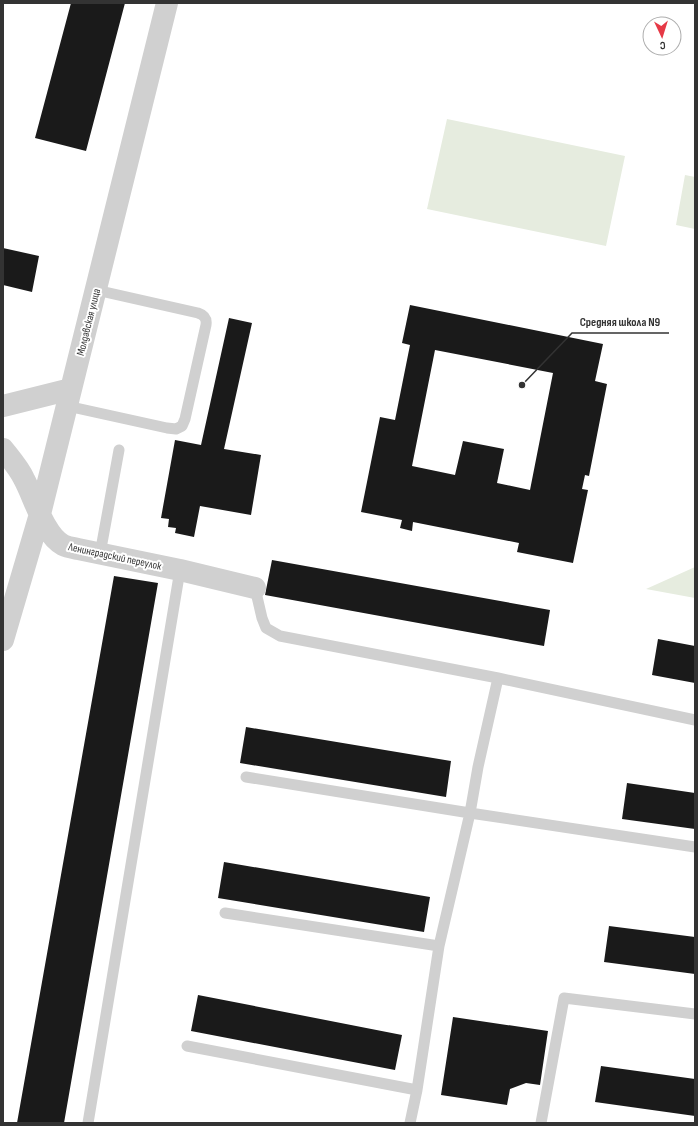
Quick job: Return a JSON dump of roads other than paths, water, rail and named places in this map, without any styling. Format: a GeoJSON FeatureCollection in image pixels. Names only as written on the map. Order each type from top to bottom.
{"type":"FeatureCollection","features":[{"type":"Feature","properties":{"kind":"street","name":"Молдавская улица"},"geometry":{"type":"LineString","coordinates":[[3,640],[40,514],[167,3]]}},
{"type":"Feature","properties":{"kind":"street"},"geometry":{"type":"LineString","coordinates":[[3,406],[69,397]]}},
{"type":"Feature","properties":{"kind":"street","name":"Ленинградский переулок"},"geometry":{"type":"LineString","coordinates":[[3,449],[24,478],[40,514],[55,539],[63,545],[255,588]]}},
{"type":"Feature","properties":{"kind":"lane"},"geometry":{"type":"LineString","coordinates":[[69,397],[167,428],[176,429],[182,426],[186,419],[207,320],[204,315],[96,290]]}},
{"type":"Feature","properties":{"kind":"lane"},"geometry":{"type":"LineString","coordinates":[[100,554],[119,450]]}},
{"type":"Feature","properties":{"kind":"lane"},"geometry":{"type":"LineString","coordinates":[[88,1123],[180,570]]}},
{"type":"Feature","properties":{"kind":"lane"},"geometry":{"type":"LineString","coordinates":[[255,588],[262,618],[266,628],[280,636],[498,678],[695,720]]}},
{"type":"Feature","properties":{"kind":"lane"},"geometry":{"type":"LineString","coordinates":[[410,1123],[438,946],[470,813],[478,767],[498,678]]}},
{"type":"Feature","properties":{"kind":"lane"},"geometry":{"type":"LineString","coordinates":[[246,777],[695,847]]}},
{"type":"Feature","properties":{"kind":"lane"},"geometry":{"type":"LineString","coordinates":[[225,913],[438,946]]}},
{"type":"Feature","properties":{"kind":"lane"},"geometry":{"type":"LineString","coordinates":[[541,1123],[564,998],[695,1014]]}},
{"type":"Feature","properties":{"kind":"lane"},"geometry":{"type":"LineString","coordinates":[[187,1046],[416,1090]]}},
{"type":"Feature","properties":{"kind":"place","name":"Средняя школа N9"},"geometry":{"type":"Point","coordinates":[522,385]}}]}
